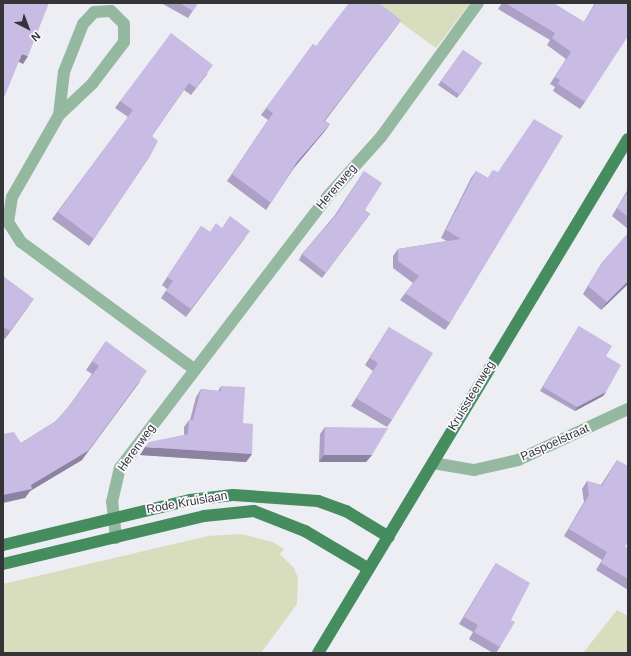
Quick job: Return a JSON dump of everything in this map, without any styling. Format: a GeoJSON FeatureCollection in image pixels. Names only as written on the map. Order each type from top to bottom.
{"type":"FeatureCollection","features":[{"type":"Feature","properties":{"kind":"main road","name":"Kruissteenweg"},"geometry":{"type":"LineString","coordinates":[[318,653],[628,140]]}},
{"type":"Feature","properties":{"kind":"main road","name":"Rode Kruislaan"},"geometry":{"type":"LineString","coordinates":[[3,545],[190,500],[245,495],[318,502],[346,511],[389,537]]}},
{"type":"Feature","properties":{"kind":"main road","name":"Rode Kruislaan"},"geometry":{"type":"LineString","coordinates":[[3,564],[204,516],[254,511],[305,531],[370,569]]}},
{"type":"Feature","properties":{"kind":"street","name":"Herenweg"},"geometry":{"type":"LineString","coordinates":[[116,538],[111,518],[120,468],[328,196],[381,137],[478,3]]}},
{"type":"Feature","properties":{"kind":"street"},"geometry":{"type":"LineString","coordinates":[[59,114],[64,72],[83,24],[94,12],[111,11],[124,24],[124,42],[92,84],[59,114],[12,197],[8,222],[21,242],[195,370]]}},
{"type":"Feature","properties":{"kind":"street","name":"Paspoelstraat"},"geometry":{"type":"LineString","coordinates":[[433,463],[474,470],[518,460],[628,409]]}},
{"type":"Feature","properties":{"kind":"green space"},"geometry":{"type":"Polygon","coordinates":[[[374,3],[470,3],[436,48],[374,3]]]}},
{"type":"Feature","properties":{"kind":"green space"},"geometry":{"type":"Polygon","coordinates":[[[241,534],[273,542],[284,549],[280,554],[294,568],[298,578],[297,604],[261,653],[3,652],[3,584],[208,536],[241,534]]]}},
{"type":"Feature","properties":{"kind":"green space"},"geometry":{"type":"Polygon","coordinates":[[[617,610],[628,616],[628,653],[583,653],[617,610]]]}},
{"type":"Feature","properties":{"kind":"building"},"geometry":{"type":"Polygon","coordinates":[[[3,3],[49,3],[28,56],[22,54],[3,100],[3,3]]]}},
{"type":"Feature","properties":{"kind":"building"},"geometry":{"type":"Polygon","coordinates":[[[179,3],[198,3],[193,11],[179,3]]]}},
{"type":"Feature","properties":{"kind":"building"},"geometry":{"type":"Polygon","coordinates":[[[349,3],[379,3],[401,20],[324,121],[330,124],[297,162],[271,203],[232,174],[273,113],[266,108],[313,44],[316,46],[349,3]]]}},
{"type":"Feature","properties":{"kind":"building"},"geometry":{"type":"Polygon","coordinates":[[[505,3],[553,3],[584,22],[596,3],[628,3],[628,36],[585,102],[558,84],[560,80],[555,77],[571,52],[552,38],[555,33],[505,3]]]}},
{"type":"Feature","properties":{"kind":"building"},"geometry":{"type":"Polygon","coordinates":[[[171,33],[213,65],[196,88],[189,83],[173,105],[152,136],[158,141],[150,156],[94,239],[58,212],[133,110],[120,101],[171,33]]]}},
{"type":"Feature","properties":{"kind":"building"},"geometry":{"type":"Polygon","coordinates":[[[463,50],[482,63],[460,95],[441,81],[463,50]]]}},
{"type":"Feature","properties":{"kind":"building"},"geometry":{"type":"Polygon","coordinates":[[[534,119],[563,136],[450,323],[405,293],[419,276],[398,261],[398,249],[461,239],[446,230],[476,171],[488,178],[493,170],[498,172],[534,119]]]}},
{"type":"Feature","properties":{"kind":"building"},"geometry":{"type":"Polygon","coordinates":[[[364,171],[382,183],[365,210],[370,214],[326,273],[302,254],[337,214],[364,171]]]}},
{"type":"Feature","properties":{"kind":"building"},"geometry":{"type":"Polygon","coordinates":[[[628,191],[628,217],[617,208],[628,191]]]}},
{"type":"Feature","properties":{"kind":"building"},"geometry":{"type":"Polygon","coordinates":[[[230,216],[250,231],[191,309],[166,291],[173,281],[167,277],[201,226],[210,232],[216,223],[222,228],[230,216]]]}},
{"type":"Feature","properties":{"kind":"building"},"geometry":{"type":"Polygon","coordinates":[[[628,233],[628,281],[607,302],[588,286],[603,261],[628,233]]]}},
{"type":"Feature","properties":{"kind":"building"},"geometry":{"type":"Polygon","coordinates":[[[3,276],[34,299],[10,331],[3,327],[3,276]]]}},
{"type":"Feature","properties":{"kind":"building"},"geometry":{"type":"Polygon","coordinates":[[[579,326],[612,346],[606,356],[621,365],[606,392],[577,407],[543,387],[579,326]]]}},
{"type":"Feature","properties":{"kind":"building"},"geometry":{"type":"Polygon","coordinates":[[[389,327],[433,353],[392,420],[356,398],[378,363],[370,358],[389,327]]]}},
{"type":"Feature","properties":{"kind":"building"},"geometry":{"type":"Polygon","coordinates":[[[106,341],[147,371],[88,451],[31,485],[32,489],[3,495],[3,434],[14,432],[21,443],[56,421],[99,366],[92,361],[106,341]]]}},
{"type":"Feature","properties":{"kind":"building"},"geometry":{"type":"Polygon","coordinates":[[[221,386],[245,387],[243,423],[253,424],[252,454],[145,447],[149,442],[188,434],[189,420],[193,420],[201,389],[221,391],[221,386]]]}},
{"type":"Feature","properties":{"kind":"building"},"geometry":{"type":"Polygon","coordinates":[[[325,427],[388,428],[372,455],[324,455],[325,427]]]}},
{"type":"Feature","properties":{"kind":"building"},"geometry":{"type":"Polygon","coordinates":[[[617,460],[628,466],[628,542],[625,547],[628,549],[628,579],[601,563],[607,552],[569,529],[589,495],[587,481],[602,486],[617,460]]]}},
{"type":"Feature","properties":{"kind":"building"},"geometry":{"type":"Polygon","coordinates":[[[496,563],[530,583],[511,620],[515,622],[500,647],[474,632],[478,625],[464,617],[496,563]]]}}]}
